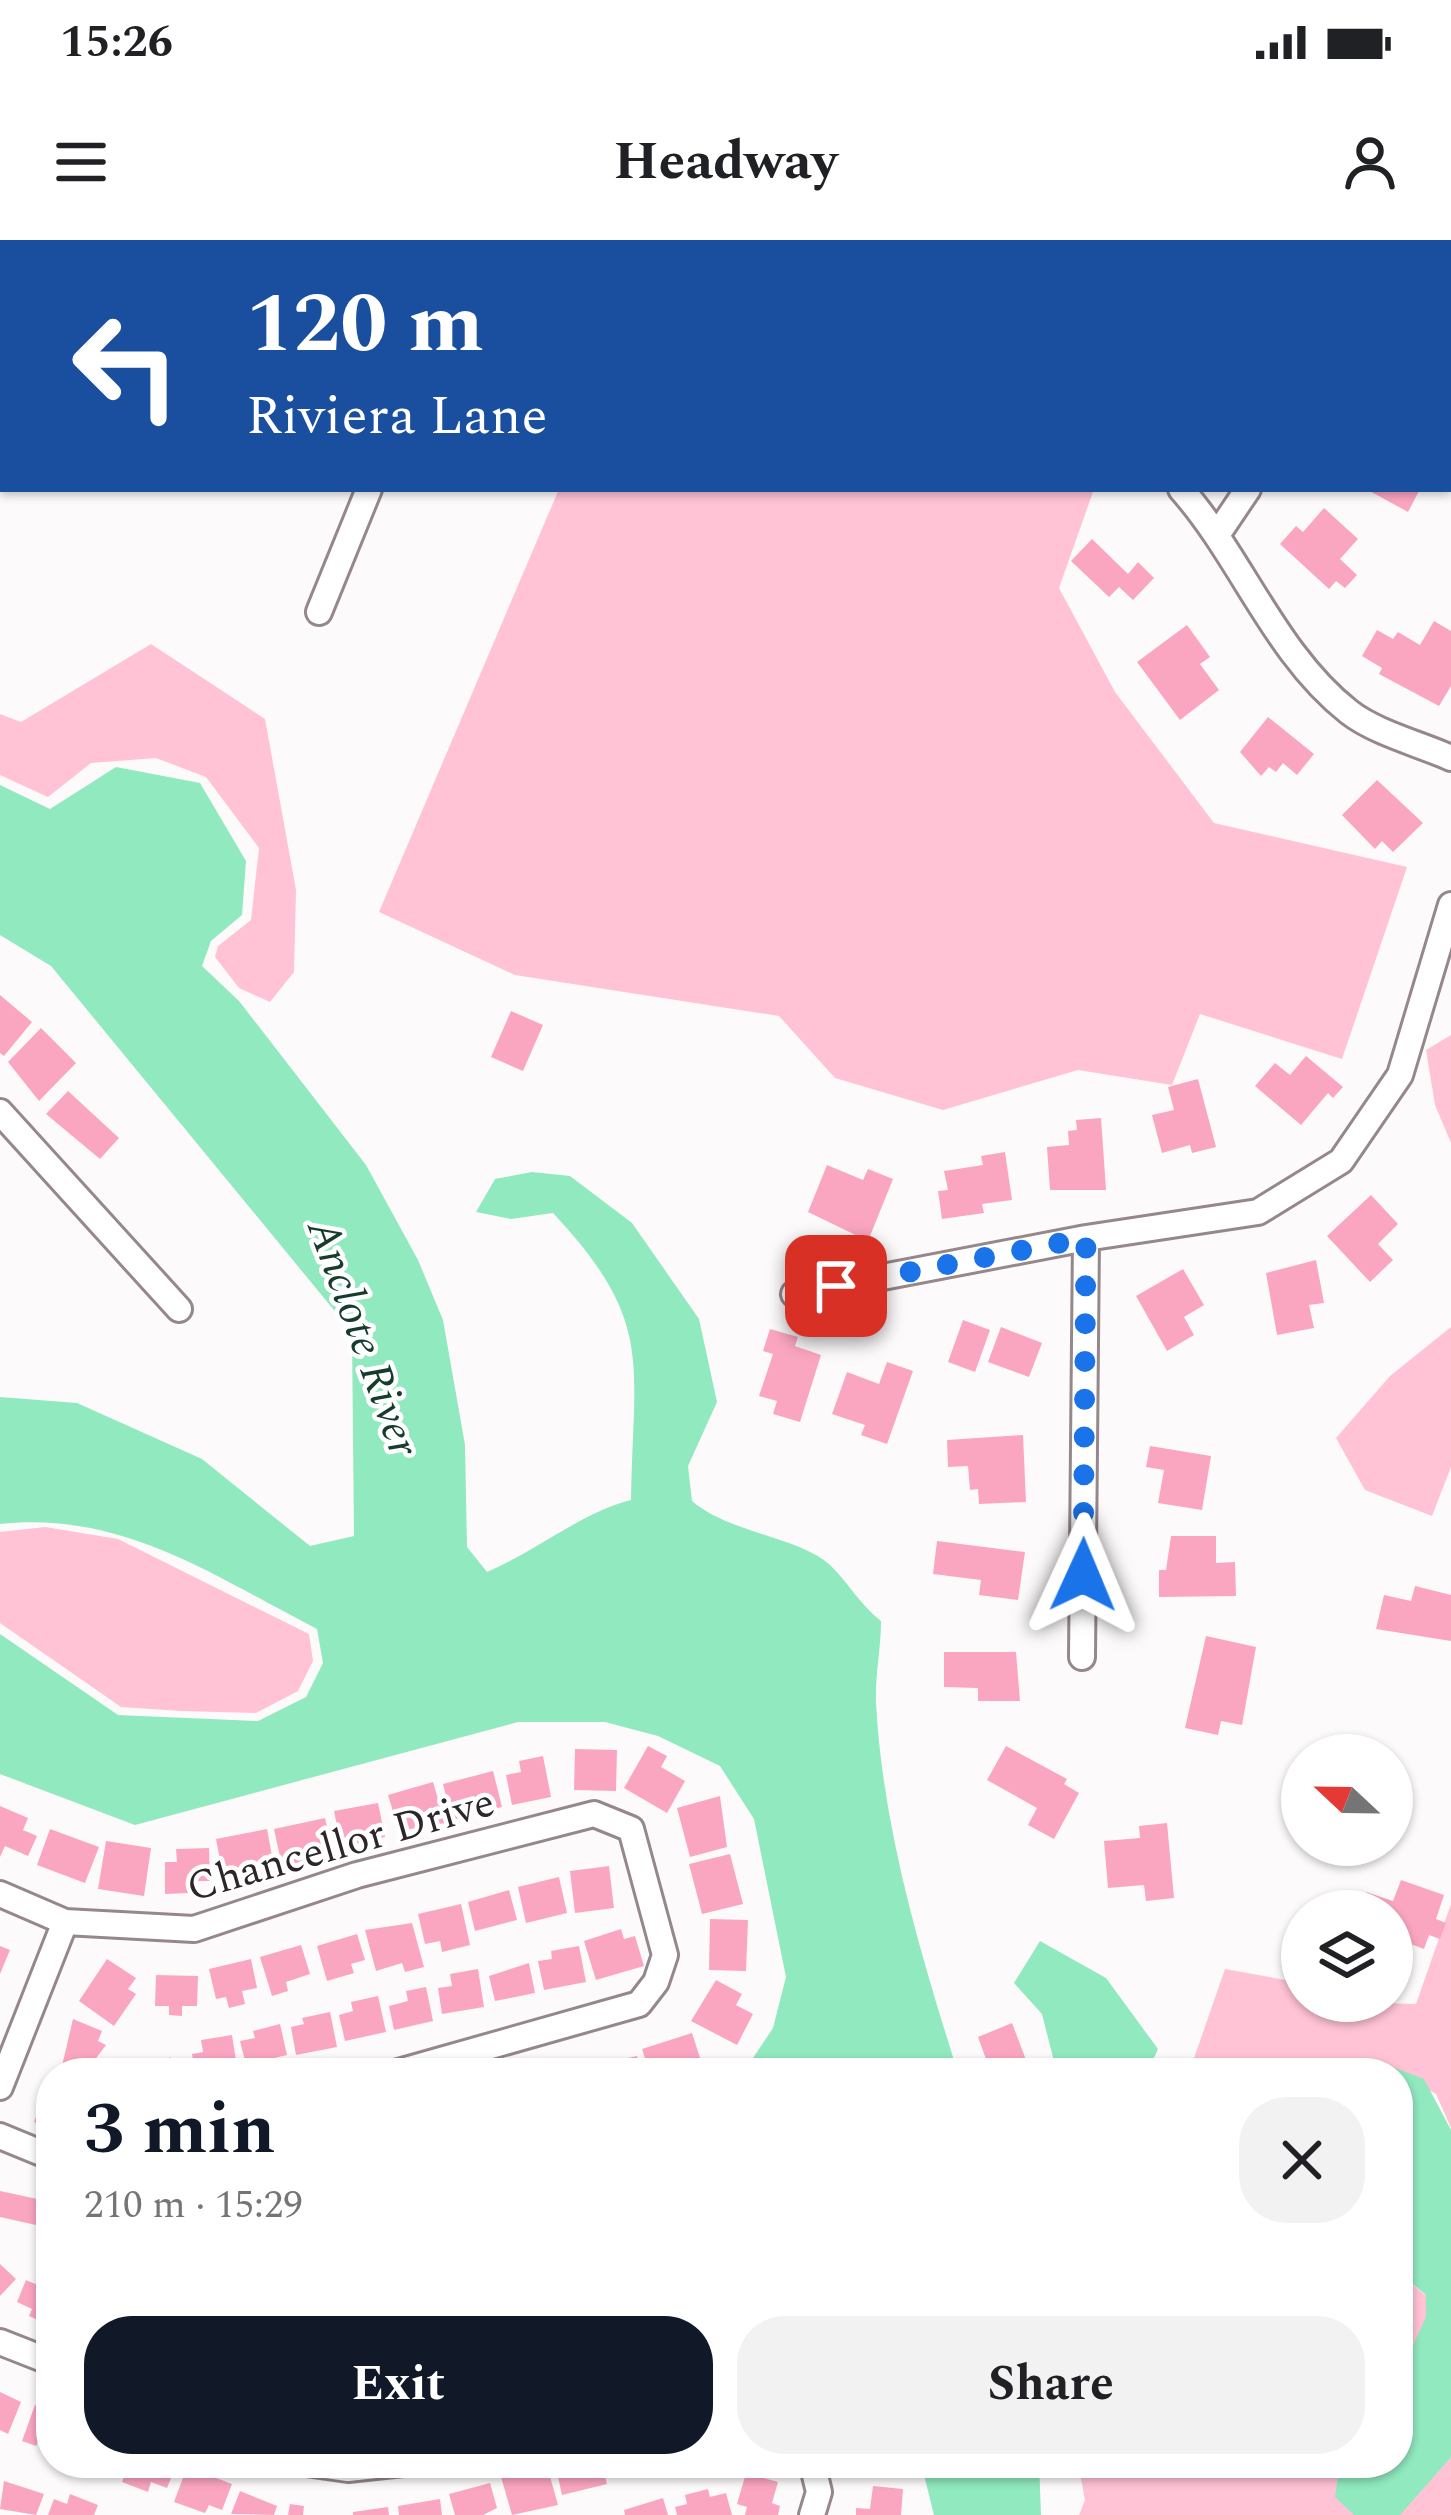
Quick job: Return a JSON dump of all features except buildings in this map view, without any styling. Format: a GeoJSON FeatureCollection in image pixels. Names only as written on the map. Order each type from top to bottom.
{"type":"FeatureCollection","features":[{"type":"Feature","properties":{"kind":"street"},"geometry":{"type":"LineString","coordinates":[[320,612],[368,492]]}},
{"type":"Feature","properties":{"kind":"street"},"geometry":{"type":"LineString","coordinates":[[1184,492],[1219,532],[1278,632],[1350,713],[1451,758]]}},
{"type":"Feature","properties":{"kind":"street"},"geometry":{"type":"LineString","coordinates":[[1219,532],[1246,492]]}},
{"type":"Feature","properties":{"kind":"street"},"geometry":{"type":"LineString","coordinates":[[794,1294],[1086,1238],[1258,1212],[1341,1161],[1400,1075],[1451,904]]}},
{"type":"Feature","properties":{"kind":"street"},"geometry":{"type":"LineString","coordinates":[[0,1112],[179,1309]]}},
{"type":"Feature","properties":{"kind":"street"},"geometry":{"type":"LineString","coordinates":[[1082,1657],[1086,1238]]}},
{"type":"Feature","properties":{"kind":"street","name":"Chancellor Drive"},"geometry":{"type":"LineString","coordinates":[[0,1894],[65,1922],[194,1929],[357,1875],[595,1814],[631,1829],[665,1955],[656,1982],[639,2004],[469,2058]]}},
{"type":"Feature","properties":{"kind":"street"},"geometry":{"type":"LineString","coordinates":[[0,2086],[65,1922]]}},
{"type":"Feature","properties":{"kind":"street"},"geometry":{"type":"LineString","coordinates":[[0,2136],[36,2150]]}},
{"type":"Feature","properties":{"kind":"street"},"geometry":{"type":"LineString","coordinates":[[0,2342],[36,2356]]}},
{"type":"Feature","properties":{"kind":"street"},"geometry":{"type":"LineString","coordinates":[[812,2515],[819,2492],[816,2478]]}},
{"type":"Feature","properties":{"kind":"shaded area"},"geometry":{"type":"Polygon","coordinates":[[[558,492],[1093,492],[1059,588],[1115,692],[1214,823],[1407,867],[1342,1059],[1200,1014],[1172,1085],[1078,1070],[943,1110],[835,1078],[779,1016],[515,975],[379,912],[558,492]]]}},
{"type":"Feature","properties":{"kind":"shaded area"},"geometry":{"type":"Polygon","coordinates":[[[151,644],[265,719],[296,890],[294,972],[270,1002],[239,988],[215,957],[218,946],[251,920],[259,848],[206,777],[156,758],[91,763],[48,797],[0,775],[0,714],[21,722],[151,644]]]}},
{"type":"Feature","properties":{"kind":"shaded area"},"geometry":{"type":"Polygon","coordinates":[[[1451,1035],[1451,1143],[1435,1105],[1426,1050],[1451,1035]]]}},
{"type":"Feature","properties":{"kind":"shaded area"},"geometry":{"type":"Polygon","coordinates":[[[1451,1327],[1451,1467],[1432,1516],[1365,1490],[1336,1438],[1390,1376],[1451,1327]]]}},
{"type":"Feature","properties":{"kind":"shaded area"},"geometry":{"type":"Polygon","coordinates":[[[45,1527],[118,1539],[309,1634],[313,1661],[298,1691],[256,1713],[121,1707],[0,1623],[0,1532],[45,1527]]]}},
{"type":"Feature","properties":{"kind":"shaded area"},"geometry":{"type":"Polygon","coordinates":[[[1451,1904],[1451,2128],[1436,2094],[1413,2081],[1413,2058],[1194,2058],[1225,1969],[1281,1979],[1281,2022],[1413,2022],[1413,2004],[1451,1904]]]}},
{"type":"Feature","properties":{"kind":"shaded area"},"geometry":{"type":"Polygon","coordinates":[[[1451,2235],[1451,2515],[1079,2515],[1085,2500],[1081,2478],[1413,2478],[1413,2285],[1425,2295],[1451,2235]]]}},
{"type":"Feature","properties":{"kind":"water","name":"Anclote River"},"geometry":{"type":"Polygon","coordinates":[[[116,767],[200,783],[246,861],[242,915],[211,941],[202,966],[239,1001],[366,1165],[418,1260],[443,1320],[465,1445],[467,1547],[487,1572],[595,1513],[631,1500],[634,1377],[623,1315],[608,1284],[553,1213],[511,1219],[476,1212],[495,1179],[532,1172],[570,1176],[632,1223],[699,1319],[717,1402],[688,1466],[692,1501],[725,1521],[817,1556],[881,1621],[876,1703],[886,1797],[917,1936],[954,2058],[753,2058],[773,2028],[786,1977],[754,1819],[720,1766],[658,1736],[605,1722],[518,1722],[135,1825],[0,1774],[0,1634],[118,1715],[258,1721],[306,1697],[323,1663],[317,1629],[165,1551],[86,1527],[0,1524],[0,1397],[77,1403],[202,1459],[310,1546],[354,1536],[352,1332],[51,966],[0,935],[0,785],[50,809],[116,767]]]}},
{"type":"Feature","properties":{"kind":"water"},"geometry":{"type":"Polygon","coordinates":[[[1040,1941],[1106,1978],[1158,2049],[1154,2058],[1053,2058],[1042,2014],[1014,1983],[1040,1941]]]}},
{"type":"Feature","properties":{"kind":"water"},"geometry":{"type":"Polygon","coordinates":[[[1413,2075],[1424,2079],[1451,2130],[1451,2457],[1400,2515],[1354,2515],[1335,2497],[1338,2478],[1413,2478],[1413,2345],[1426,2317],[1426,2295],[1413,2284],[1413,2075]]]}},
{"type":"Feature","properties":{"kind":"water"},"geometry":{"type":"Polygon","coordinates":[[[925,2478],[1040,2478],[1041,2515],[934,2515],[925,2478]]]}},
{"type":"Feature","properties":{"kind":"route"},"geometry":{"type":"LineString","coordinates":[[836,1286],[1086,1238],[1083,1575]]}}]}
